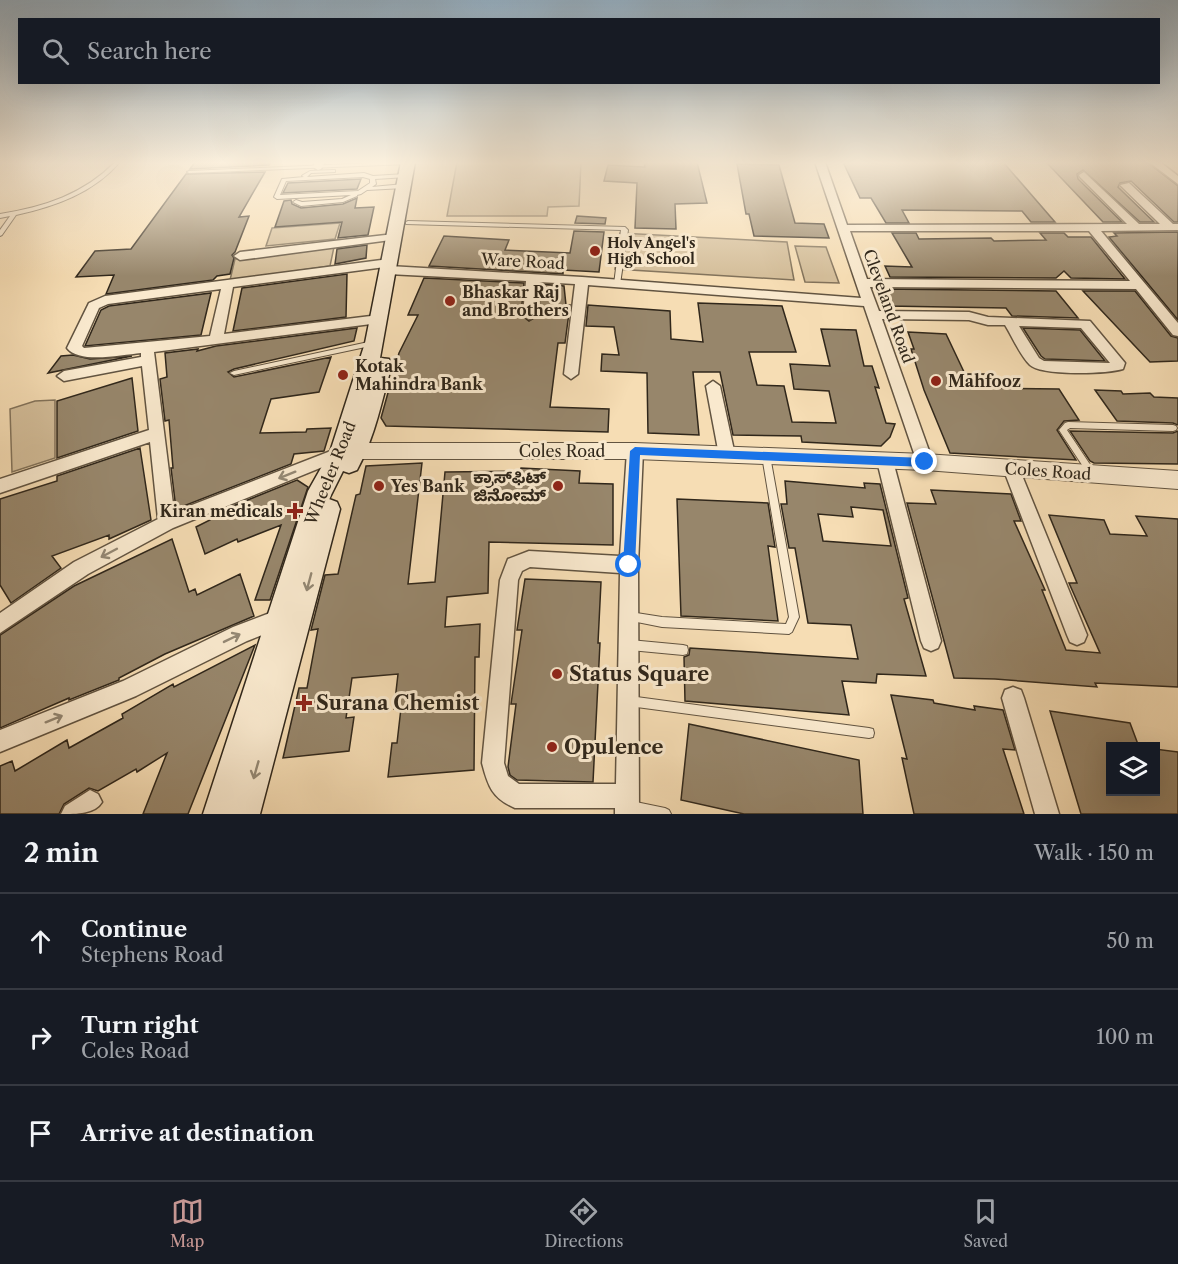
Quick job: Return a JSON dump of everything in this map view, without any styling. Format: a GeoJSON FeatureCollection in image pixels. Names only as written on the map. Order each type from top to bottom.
{"type":"FeatureCollection","features":[{"type":"Feature","properties":{"kind":"main road","name":"Wheeler Road"},"geometry":{"type":"LineString","coordinates":[[243,814],[259,724],[291,615],[332,493],[349,452],[369,416],[384,358],[404,200]]}},
{"type":"Feature","properties":{"kind":"main road","name":"Wheeler Road"},"geometry":{"type":"LineString","coordinates":[[349,452],[396,252]]}},
{"type":"Feature","properties":{"kind":"main road","name":"Wheeler Road"},"geometry":{"type":"LineString","coordinates":[[220,814],[259,724]]}},
{"type":"Feature","properties":{"kind":"street","name":"Cleveland Road"},"geometry":{"type":"LineString","coordinates":[[832,200],[864,283],[925,462]]}},
{"type":"Feature","properties":{"kind":"street"},"geometry":{"type":"LineString","coordinates":[[1109,200],[1136,227]]}},
{"type":"Feature","properties":{"kind":"street"},"geometry":{"type":"LineString","coordinates":[[1142,200],[1174,227]]}},
{"type":"Feature","properties":{"kind":"street"},"geometry":{"type":"LineString","coordinates":[[842,228],[1174,227]]}},
{"type":"Feature","properties":{"kind":"street"},"geometry":{"type":"LineString","coordinates":[[1093,228],[1178,332]]}},
{"type":"Feature","properties":{"kind":"street"},"geometry":{"type":"LineString","coordinates":[[240,255],[396,252]]}},
{"type":"Feature","properties":{"kind":"street"},"geometry":{"type":"LineString","coordinates":[[148,354],[82,353],[74,348],[94,306],[101,301],[228,283],[396,252]]}},
{"type":"Feature","properties":{"kind":"street","name":"Ware Road"},"geometry":{"type":"LineString","coordinates":[[396,252],[532,278],[616,284],[975,326],[988,321],[1009,321],[1085,324],[1118,363],[1118,366],[1110,368],[1041,366],[1034,361],[1009,321]]}},
{"type":"Feature","properties":{"kind":"street"},"geometry":{"type":"LineString","coordinates":[[530,315],[532,278]]}},
{"type":"Feature","properties":{"kind":"street"},"geometry":{"type":"LineString","coordinates":[[571,374],[582,281]]}},
{"type":"Feature","properties":{"kind":"street"},"geometry":{"type":"LineString","coordinates":[[216,338],[228,283]]}},
{"type":"Feature","properties":{"kind":"street"},"geometry":{"type":"LineString","coordinates":[[864,283],[1139,285]]}},
{"type":"Feature","properties":{"kind":"street"},"geometry":{"type":"LineString","coordinates":[[64,376],[216,338],[379,319]]}},
{"type":"Feature","properties":{"kind":"street"},"geometry":{"type":"LineString","coordinates":[[148,354],[167,523]]}},
{"type":"Feature","properties":{"kind":"street"},"geometry":{"type":"LineString","coordinates":[[713,386],[727,455]]}},
{"type":"Feature","properties":{"kind":"street"},"geometry":{"type":"LineString","coordinates":[[0,486],[158,434]]}},
{"type":"Feature","properties":{"kind":"street"},"geometry":{"type":"LineString","coordinates":[[629,565],[529,560],[515,565],[508,580],[493,763],[499,783],[515,796],[627,806],[629,565],[635,451]]}},
{"type":"Feature","properties":{"kind":"street","name":"Coles Road"},"geometry":{"type":"LineString","coordinates":[[349,452],[635,451],[925,462],[1178,480]]}},
{"type":"Feature","properties":{"kind":"street"},"geometry":{"type":"LineString","coordinates":[[2,618],[81,568],[167,523],[349,452]]}},
{"type":"Feature","properties":{"kind":"street"},"geometry":{"type":"LineString","coordinates":[[885,461],[931,641]]}},
{"type":"Feature","properties":{"kind":"street"},"geometry":{"type":"LineString","coordinates":[[1011,468],[1077,635]]}},
{"type":"Feature","properties":{"kind":"street"},"geometry":{"type":"LineString","coordinates":[[0,741],[129,689],[240,634],[291,615]]}},
{"type":"Feature","properties":{"kind":"street"},"geometry":{"type":"LineString","coordinates":[[1013,698],[1047,814]]}},
{"type":"Feature","properties":{"kind":"lane"},"geometry":{"type":"LineString","coordinates":[[0,216],[60,200]]}},
{"type":"Feature","properties":{"kind":"lane"},"geometry":{"type":"LineString","coordinates":[[296,202],[301,204],[343,200]]}},
{"type":"Feature","properties":{"kind":"lane"},"geometry":{"type":"LineString","coordinates":[[0,234],[14,214]]}},
{"type":"Feature","properties":{"kind":"lane"},"geometry":{"type":"LineString","coordinates":[[396,252],[623,228],[625,230],[616,284]]}},
{"type":"Feature","properties":{"kind":"lane"},"geometry":{"type":"LineString","coordinates":[[234,373],[375,343]]}},
{"type":"Feature","properties":{"kind":"lane"},"geometry":{"type":"LineString","coordinates":[[1091,474],[1063,430],[1068,425],[1173,428]]}},
{"type":"Feature","properties":{"kind":"lane"},"geometry":{"type":"LineString","coordinates":[[629,616],[662,622],[789,629],[794,617],[766,456]]}},
{"type":"Feature","properties":{"kind":"lane"},"geometry":{"type":"LineString","coordinates":[[629,645],[683,650]]}},
{"type":"Feature","properties":{"kind":"lane"},"geometry":{"type":"LineString","coordinates":[[628,701],[869,734]]}},
{"type":"Feature","properties":{"kind":"lane"},"geometry":{"type":"LineString","coordinates":[[627,806],[665,814]]}},
{"type":"Feature","properties":{"kind":"shaded area"},"geometry":{"type":"Polygon","coordinates":[[[450,200],[579,200],[579,206],[548,207],[547,216],[447,216],[450,200]]]}},
{"type":"Feature","properties":{"kind":"shaded area"},"geometry":{"type":"Polygon","coordinates":[[[340,223],[335,239],[266,246],[272,228],[340,223]]]}},
{"type":"Feature","properties":{"kind":"shaded area"},"geometry":{"type":"Polygon","coordinates":[[[620,233],[787,242],[794,280],[615,269],[620,233]]]}},
{"type":"Feature","properties":{"kind":"shaded area"},"geometry":{"type":"Polygon","coordinates":[[[795,246],[826,247],[839,283],[805,282],[795,246]]]}},
{"type":"Feature","properties":{"kind":"shaded area"},"geometry":{"type":"Polygon","coordinates":[[[334,247],[330,266],[230,280],[235,259],[334,247]]]}},
{"type":"Feature","properties":{"kind":"shaded area"},"geometry":{"type":"Polygon","coordinates":[[[55,400],[55,458],[12,472],[10,409],[35,401],[55,400]]]}},
{"type":"Feature","properties":{"kind":"building"},"geometry":{"type":"Polygon","coordinates":[[[167,200],[249,200],[239,217],[249,216],[232,255],[234,258],[230,274],[217,276],[213,280],[106,294],[114,275],[76,277],[95,251],[131,249],[167,200]]]}},
{"type":"Feature","properties":{"kind":"building"},"geometry":{"type":"Polygon","coordinates":[[[291,200],[292,204],[301,208],[343,204],[357,200],[355,208],[374,207],[368,235],[338,238],[342,222],[275,227],[284,201],[291,200]]]}},
{"type":"Feature","properties":{"kind":"building"},"geometry":{"type":"Polygon","coordinates":[[[636,200],[706,200],[707,203],[675,204],[676,229],[635,228],[636,200]]]}},
{"type":"Feature","properties":{"kind":"building"},"geometry":{"type":"Polygon","coordinates":[[[743,200],[789,200],[795,223],[824,224],[829,238],[754,236],[749,214],[746,214],[743,200]]]}},
{"type":"Feature","properties":{"kind":"building"},"geometry":{"type":"Polygon","coordinates":[[[872,200],[1036,200],[1055,222],[1031,222],[1022,211],[902,210],[909,223],[886,223],[872,200]]]}},
{"type":"Feature","properties":{"kind":"building"},"geometry":{"type":"Polygon","coordinates":[[[1082,200],[1099,200],[1122,222],[1103,222],[1082,200]]]}},
{"type":"Feature","properties":{"kind":"building"},"geometry":{"type":"Polygon","coordinates":[[[1116,200],[1131,200],[1154,222],[1140,222],[1116,200]]]}},
{"type":"Feature","properties":{"kind":"building"},"geometry":{"type":"Polygon","coordinates":[[[1151,200],[1178,200],[1178,222],[1174,222],[1151,200]]]}},
{"type":"Feature","properties":{"kind":"building"},"geometry":{"type":"Polygon","coordinates":[[[577,216],[606,218],[605,224],[575,223],[577,216]]]}},
{"type":"Feature","properties":{"kind":"building"},"geometry":{"type":"Polygon","coordinates":[[[574,231],[604,232],[599,272],[563,270],[563,274],[429,266],[444,236],[509,240],[505,250],[570,253],[574,231]]]}},
{"type":"Feature","properties":{"kind":"building"},"geometry":{"type":"Polygon","coordinates":[[[1178,232],[1178,320],[1109,237],[1117,236],[1114,233],[1178,232]]]}},
{"type":"Feature","properties":{"kind":"building"},"geometry":{"type":"Polygon","coordinates":[[[892,233],[916,233],[919,239],[991,238],[994,241],[1046,240],[1040,233],[1064,233],[1068,237],[1091,237],[1125,279],[1071,278],[1064,271],[1056,278],[890,277],[885,266],[912,267],[892,233]]]}},
{"type":"Feature","properties":{"kind":"building"},"geometry":{"type":"Polygon","coordinates":[[[367,245],[366,258],[335,264],[337,249],[367,245]]]}},
{"type":"Feature","properties":{"kind":"building"},"geometry":{"type":"Polygon","coordinates":[[[347,274],[346,317],[233,331],[242,288],[347,274]]]}},
{"type":"Feature","properties":{"kind":"building"},"geometry":{"type":"Polygon","coordinates":[[[424,278],[524,283],[521,315],[529,321],[539,315],[540,284],[564,286],[566,305],[570,305],[565,343],[558,343],[550,407],[609,409],[608,432],[386,426],[381,418],[399,353],[418,315],[408,315],[424,278]]]}},
{"type":"Feature","properties":{"kind":"building"},"geometry":{"type":"Polygon","coordinates":[[[880,289],[1056,291],[1078,318],[1012,316],[1006,308],[887,306],[880,289]]]}},
{"type":"Feature","properties":{"kind":"building"},"geometry":{"type":"Polygon","coordinates":[[[1083,291],[1135,291],[1171,336],[1178,338],[1178,361],[1150,362],[1083,291]]]}},
{"type":"Feature","properties":{"kind":"building"},"geometry":{"type":"Polygon","coordinates":[[[211,293],[201,335],[85,346],[101,310],[109,306],[211,293]]]}},
{"type":"Feature","properties":{"kind":"building"},"geometry":{"type":"Polygon","coordinates":[[[698,303],[782,306],[796,352],[749,352],[757,385],[784,386],[792,422],[836,423],[829,391],[794,389],[790,364],[830,366],[821,329],[856,330],[864,366],[872,366],[879,388],[875,387],[886,423],[895,424],[890,437],[881,446],[802,442],[801,436],[733,435],[720,372],[693,372],[699,435],[648,433],[647,373],[601,371],[602,354],[619,355],[614,327],[586,326],[588,305],[670,311],[671,339],[703,342],[698,303]]]}},
{"type":"Feature","properties":{"kind":"building"},"geometry":{"type":"Polygon","coordinates":[[[357,328],[354,341],[228,372],[234,377],[331,357],[319,392],[271,399],[260,433],[306,432],[307,429],[331,428],[324,451],[294,454],[291,464],[176,509],[169,420],[165,421],[160,379],[167,377],[165,353],[198,349],[197,351],[216,346],[357,328]]]}},
{"type":"Feature","properties":{"kind":"building"},"geometry":{"type":"Polygon","coordinates":[[[1023,328],[1080,330],[1105,361],[1045,359],[1023,328]]]}},
{"type":"Feature","properties":{"kind":"building"},"geometry":{"type":"Polygon","coordinates":[[[908,332],[946,334],[965,374],[990,374],[990,388],[1059,389],[1079,420],[1064,421],[1057,430],[1076,460],[950,453],[924,390],[908,332]]]}},
{"type":"Feature","properties":{"kind":"building"},"geometry":{"type":"Polygon","coordinates":[[[73,355],[90,359],[132,356],[48,373],[61,356],[73,355]]]}},
{"type":"Feature","properties":{"kind":"building"},"geometry":{"type":"Polygon","coordinates":[[[132,378],[138,431],[57,458],[57,401],[132,378]]]}},
{"type":"Feature","properties":{"kind":"building"},"geometry":{"type":"Polygon","coordinates":[[[1095,390],[1121,391],[1123,394],[1150,393],[1154,397],[1178,398],[1178,425],[1117,421],[1095,390]]]}},
{"type":"Feature","properties":{"kind":"building"},"geometry":{"type":"Polygon","coordinates":[[[1070,431],[1173,433],[1178,431],[1178,464],[1094,463],[1090,461],[1070,431]]]}},
{"type":"Feature","properties":{"kind":"building"},"geometry":{"type":"Polygon","coordinates":[[[140,448],[151,520],[109,539],[109,535],[52,556],[61,568],[11,603],[0,585],[0,499],[57,481],[57,476],[140,448]]]}},
{"type":"Feature","properties":{"kind":"building"},"geometry":{"type":"Polygon","coordinates":[[[422,463],[408,584],[435,582],[445,472],[520,471],[521,468],[580,471],[579,483],[613,484],[613,545],[489,542],[488,593],[447,597],[445,627],[480,624],[479,657],[475,657],[474,770],[388,777],[392,743],[397,743],[401,708],[394,709],[398,674],[352,678],[346,718],[354,717],[349,751],[283,758],[299,688],[307,688],[318,629],[311,630],[325,575],[338,574],[356,495],[360,494],[366,466],[422,463]]]}},
{"type":"Feature","properties":{"kind":"building"},"geometry":{"type":"Polygon","coordinates":[[[297,480],[308,487],[270,600],[255,600],[281,525],[238,542],[237,539],[205,554],[196,527],[210,520],[208,516],[297,480]]]}},
{"type":"Feature","properties":{"kind":"building"},"geometry":{"type":"Polygon","coordinates":[[[785,481],[865,488],[864,483],[880,484],[908,598],[904,599],[926,676],[877,674],[876,683],[842,681],[849,715],[685,701],[684,657],[689,655],[690,648],[858,659],[851,625],[808,623],[795,548],[789,548],[781,504],[787,504],[785,481]],[[851,507],[853,517],[818,514],[823,541],[891,546],[883,510],[851,507]]]}},
{"type":"Feature","properties":{"kind":"building"},"geometry":{"type":"Polygon","coordinates":[[[931,490],[1011,494],[1021,521],[1014,521],[1045,590],[1042,590],[1066,650],[1100,653],[1069,583],[1077,583],[1049,515],[1104,520],[1110,534],[1147,536],[1136,516],[1178,519],[1178,687],[1095,683],[1097,687],[954,678],[907,503],[936,504],[931,490]]]}},
{"type":"Feature","properties":{"kind":"building"},"geometry":{"type":"Polygon","coordinates":[[[677,499],[768,503],[775,547],[768,546],[778,621],[681,616],[677,499]]]}},
{"type":"Feature","properties":{"kind":"building"},"geometry":{"type":"Polygon","coordinates":[[[172,539],[189,592],[195,589],[197,595],[240,574],[254,616],[165,654],[119,680],[69,700],[69,698],[0,728],[0,635],[74,586],[172,539]]]}},
{"type":"Feature","properties":{"kind":"building"},"geometry":{"type":"Polygon","coordinates":[[[525,579],[601,582],[593,782],[517,780],[510,775],[508,767],[516,704],[511,704],[522,630],[517,630],[525,579]]]}},
{"type":"Feature","properties":{"kind":"building"},"geometry":{"type":"Polygon","coordinates":[[[255,645],[188,814],[143,814],[167,753],[137,772],[136,769],[98,791],[89,788],[64,804],[59,814],[0,814],[0,766],[12,761],[15,771],[67,740],[69,748],[123,718],[122,714],[173,684],[174,687],[255,645]]]}},
{"type":"Feature","properties":{"kind":"building"},"geometry":{"type":"Polygon","coordinates":[[[891,695],[933,700],[934,703],[975,710],[974,706],[1003,710],[1015,750],[1003,749],[1024,814],[914,814],[902,758],[907,759],[891,695]]]}},
{"type":"Feature","properties":{"kind":"building"},"geometry":{"type":"Polygon","coordinates":[[[1050,711],[1130,723],[1137,742],[1106,742],[1106,796],[1160,796],[1160,750],[1178,752],[1178,814],[1081,814],[1050,711]]]}},
{"type":"Feature","properties":{"kind":"building"},"geometry":{"type":"Polygon","coordinates":[[[689,724],[859,760],[863,814],[744,814],[681,800],[689,724]]]}},
{"type":"Feature","properties":{"kind":"place","name":"Holy Angel's High School"},"geometry":{"type":"Point","coordinates":[595,251]}},
{"type":"Feature","properties":{"kind":"place","name":"Bhaskar Raj and Brothers"},"geometry":{"type":"Point","coordinates":[450,301]}},
{"type":"Feature","properties":{"kind":"place","name":"Kotak Mahindra Bank"},"geometry":{"type":"Point","coordinates":[343,375]}},
{"type":"Feature","properties":{"kind":"place","name":"Mahfooz"},"geometry":{"type":"Point","coordinates":[936,381]}},
{"type":"Feature","properties":{"kind":"place","name":"Yes Bank"},"geometry":{"type":"Point","coordinates":[379,486]}},
{"type":"Feature","properties":{"kind":"place","name":"ಕ್ರಾಸ್‌ಫಿಟ್ ಜಿನೋಮ್"},"geometry":{"type":"Point","coordinates":[558,486]}},
{"type":"Feature","properties":{"kind":"place","name":"Kiran medicals"},"geometry":{"type":"Point","coordinates":[295,511]}},
{"type":"Feature","properties":{"kind":"place","name":"Status Square"},"geometry":{"type":"Point","coordinates":[557,674]}},
{"type":"Feature","properties":{"kind":"place","name":"Surana Chemist"},"geometry":{"type":"Point","coordinates":[304,703]}},
{"type":"Feature","properties":{"kind":"place","name":"Opulence"},"geometry":{"type":"Point","coordinates":[552,747]}},
{"type":"Feature","properties":{"kind":"route"},"geometry":{"type":"LineString","coordinates":[[629,565],[635,451],[925,462]]}}]}
